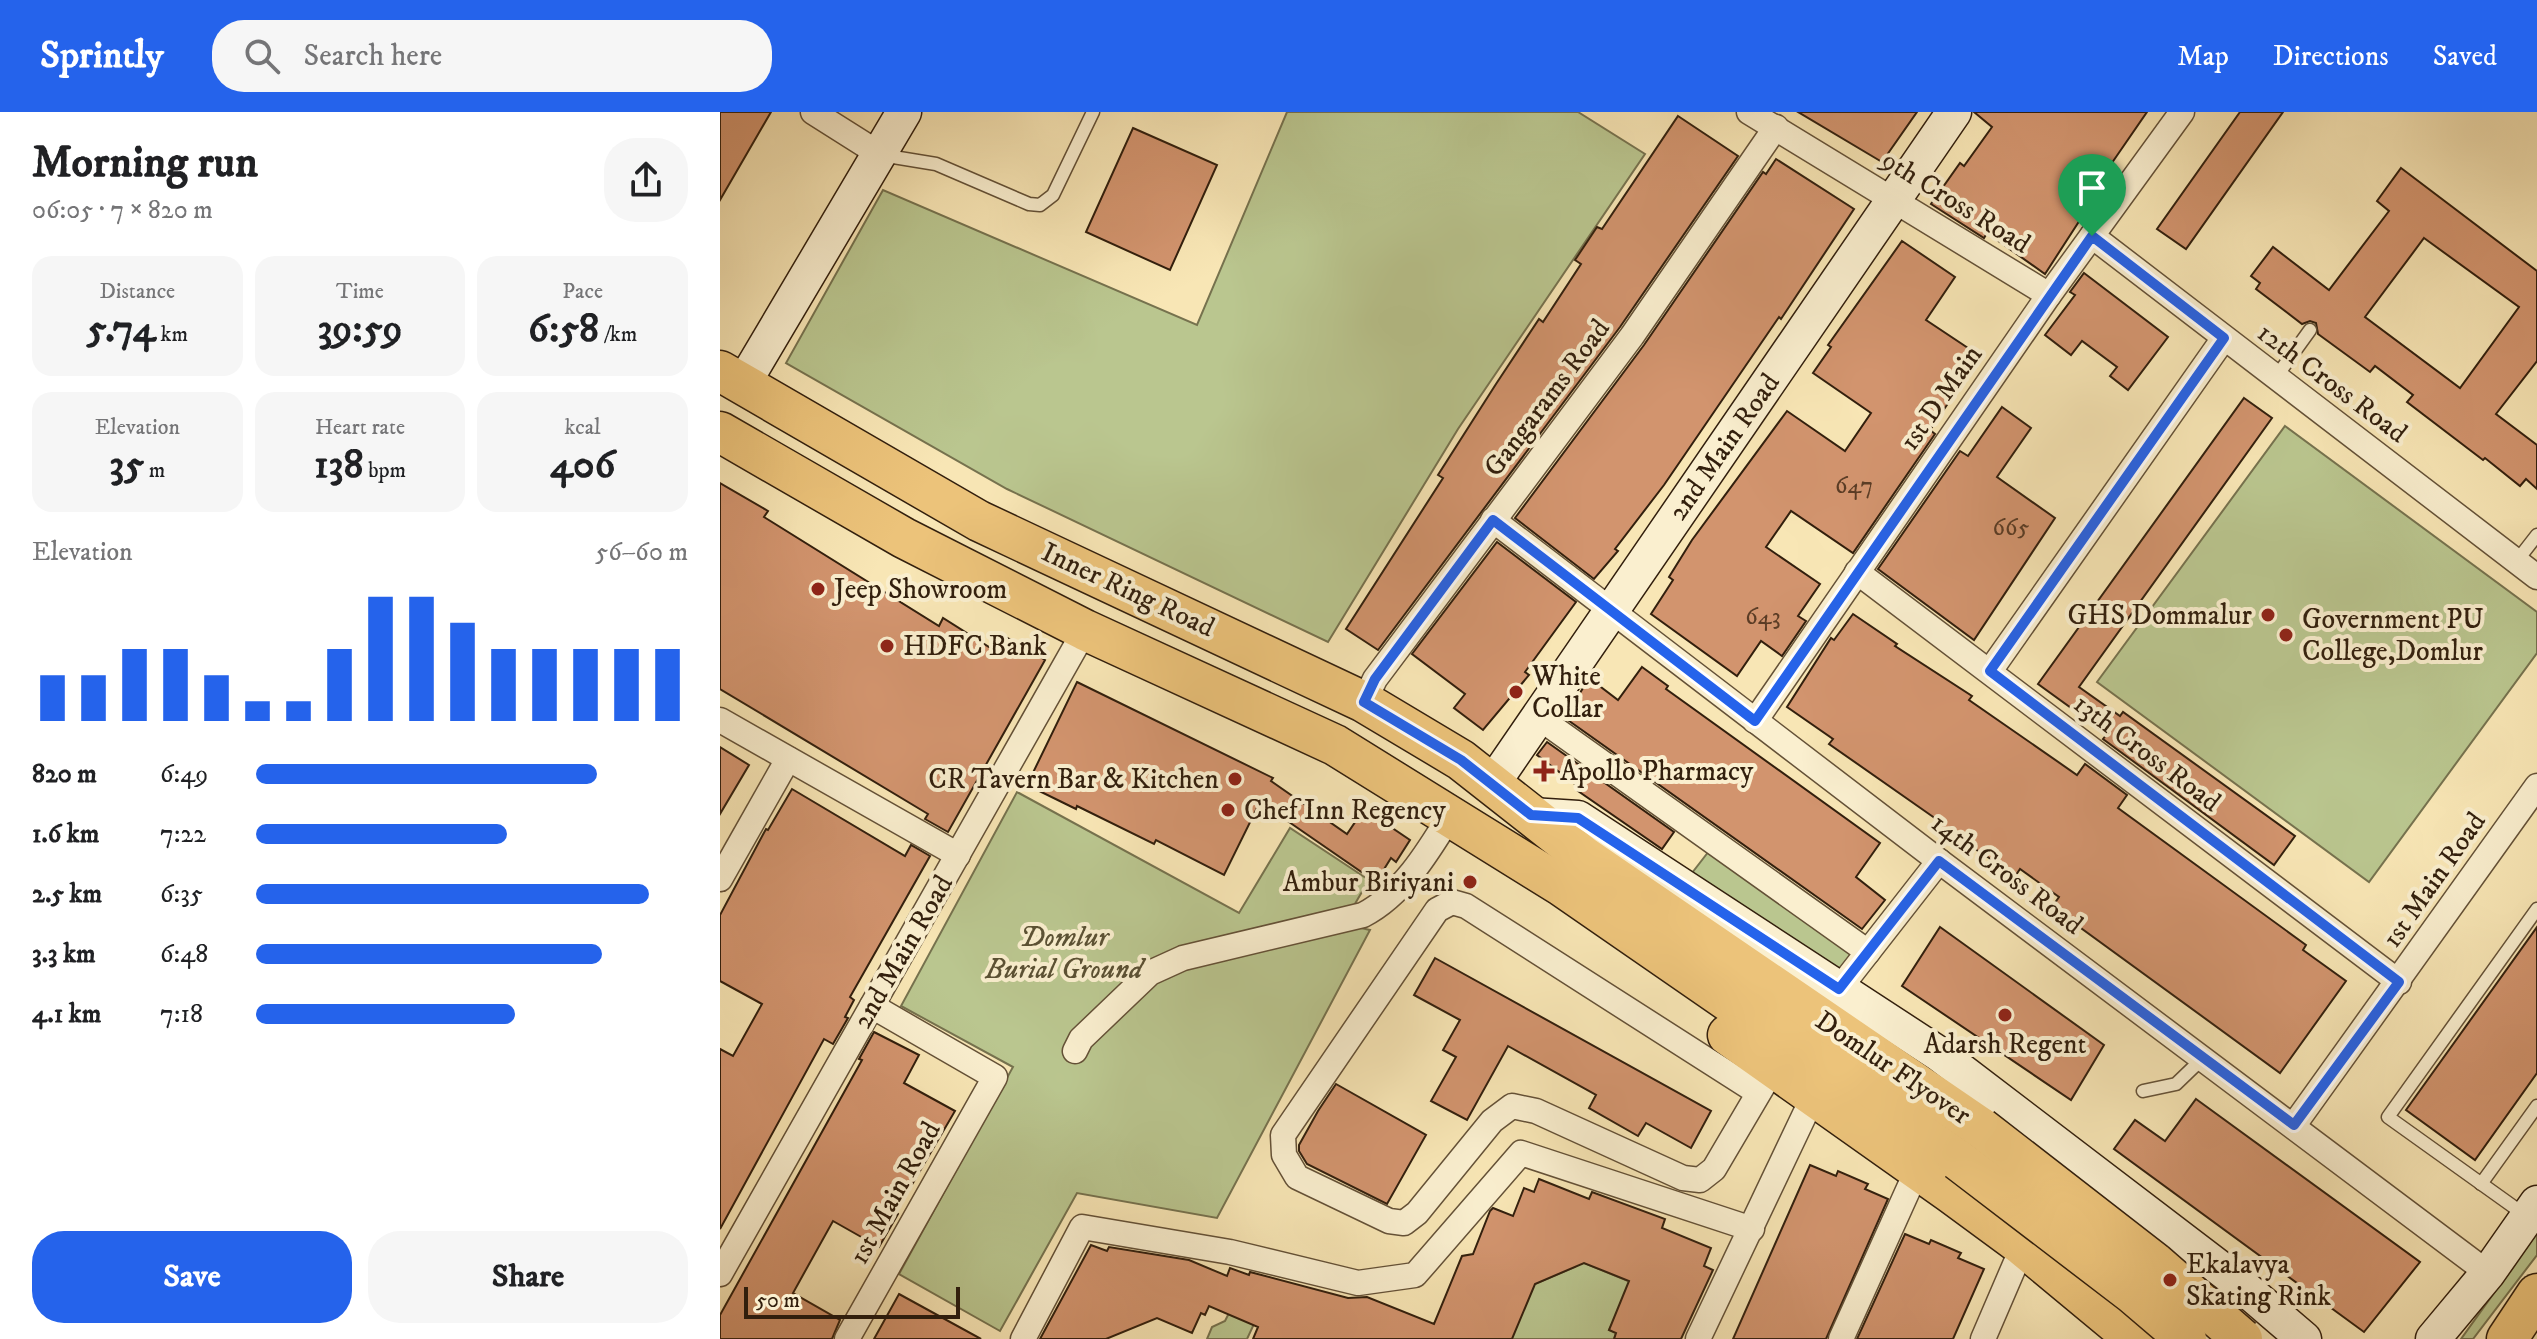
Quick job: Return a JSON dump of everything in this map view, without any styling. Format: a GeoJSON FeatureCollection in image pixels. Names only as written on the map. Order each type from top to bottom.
{"type":"FeatureCollection","features":[{"type":"Feature","properties":{"kind":"main road","name":"Inner Ring Road"},"geometry":{"type":"LineString","coordinates":[[731,378],[979,521],[1364,702],[1493,783],[1531,815]]}},
{"type":"Feature","properties":{"kind":"main road","name":"Inner Ring Road"},"geometry":{"type":"LineString","coordinates":[[720,432],[904,538],[1085,630],[1335,745],[1503,847]]}},
{"type":"Feature","properties":{"kind":"main road","name":"Domlur Flyover"},"geometry":{"type":"LineString","coordinates":[[1531,815],[1583,856],[1981,1128],[2155,1263],[2242,1339]]}},
{"type":"Feature","properties":{"kind":"main road","name":"Domlur Flyover"},"geometry":{"type":"LineString","coordinates":[[1503,847],[1958,1160],[2132,1293],[2186,1339]]}},
{"type":"Feature","properties":{"kind":"main road"},"geometry":{"type":"LineString","coordinates":[[1503,847],[1537,900],[1766,1079],[1814,1095],[1918,1168],[2023,1246],[2135,1339]]}},
{"type":"Feature","properties":{"kind":"main road"},"geometry":{"type":"LineString","coordinates":[[2507,1339],[2537,1294]]}},
{"type":"Feature","properties":{"kind":"street"},"geometry":{"type":"LineString","coordinates":[[813,112],[881,155]]}},
{"type":"Feature","properties":{"kind":"street"},"geometry":{"type":"LineString","coordinates":[[731,378],[881,155],[904,112]]}},
{"type":"Feature","properties":{"kind":"street","name":"9th Cross Road"},"geometry":{"type":"LineString","coordinates":[[1749,112],[2049,295]]}},
{"type":"Feature","properties":{"kind":"street","name":"2nd Main Road"},"geometry":{"type":"LineString","coordinates":[[1493,783],[1954,112]]}},
{"type":"Feature","properties":{"kind":"street","name":"1st D Main"},"geometry":{"type":"LineString","coordinates":[[1755,721],[2049,295],[2182,112]]}},
{"type":"Feature","properties":{"kind":"street","name":"Gangarams Road"},"geometry":{"type":"LineString","coordinates":[[1364,702],[1375,679],[1632,336],[1776,127]]}},
{"type":"Feature","properties":{"kind":"street","name":"12th Cross Road"},"geometry":{"type":"LineString","coordinates":[[2092,236],[2537,577]]}},
{"type":"Feature","properties":{"kind":"street"},"geometry":{"type":"LineString","coordinates":[[1990,671],[2224,338]]}},
{"type":"Feature","properties":{"kind":"street","name":"14th Cross Road"},"geometry":{"type":"LineString","coordinates":[[1493,520],[1939,861],[2488,1273]]}},
{"type":"Feature","properties":{"kind":"street","name":"13th Cross Road"},"geometry":{"type":"LineString","coordinates":[[1857,572],[2399,982]]}},
{"type":"Feature","properties":{"kind":"street","name":"2nd Main Road"},"geometry":{"type":"LineString","coordinates":[[720,1274],[1085,630]]}},
{"type":"Feature","properties":{"kind":"street"},"geometry":{"type":"LineString","coordinates":[[1538,717],[1868,952]]}},
{"type":"Feature","properties":{"kind":"street"},"geometry":{"type":"LineString","coordinates":[[720,720],[958,855]]}},
{"type":"Feature","properties":{"kind":"street"},"geometry":{"type":"LineString","coordinates":[[720,879],[788,759]]}},
{"type":"Feature","properties":{"kind":"street","name":"1st Main Road"},"geometry":{"type":"LineString","coordinates":[[2294,1125],[2537,786]]}},
{"type":"Feature","properties":{"kind":"street"},"geometry":{"type":"LineString","coordinates":[[1531,815],[1578,818],[1939,1054],[2234,1279],[2304,1339]]}},
{"type":"Feature","properties":{"kind":"street"},"geometry":{"type":"LineString","coordinates":[[1075,1051],[1081,1039],[1150,973],[1183,958],[1363,915],[1382,905],[1428,851],[1450,816]]}},
{"type":"Feature","properties":{"kind":"street"},"geometry":{"type":"LineString","coordinates":[[1839,989],[1939,861]]}},
{"type":"Feature","properties":{"kind":"street"},"geometry":{"type":"LineString","coordinates":[[1452,902],[1466,906],[1766,1079],[1714,1169],[1700,1180],[1683,1178],[1536,1111],[1512,1106],[1492,1121],[1417,1213],[1404,1223],[1389,1221],[1297,1177],[1284,1155],[1283,1135],[1437,910],[1452,902]]}},
{"type":"Feature","properties":{"kind":"street","name":"1st Main Road"},"geometry":{"type":"LineString","coordinates":[[847,1339],[995,1077],[872,1006]]}},
{"type":"Feature","properties":{"kind":"street"},"geometry":{"type":"LineString","coordinates":[[1698,1339],[1814,1095]]}},
{"type":"Feature","properties":{"kind":"street"},"geometry":{"type":"LineString","coordinates":[[1023,1339],[1082,1227],[1230,1252],[1358,1283],[1415,1275],[1521,1153],[1752,1229]]}},
{"type":"Feature","properties":{"kind":"street"},"geometry":{"type":"LineString","coordinates":[[1841,1339],[1918,1168]]}},
{"type":"Feature","properties":{"kind":"street"},"geometry":{"type":"LineString","coordinates":[[2433,1339],[2488,1273],[2532,1210]]}},
{"type":"Feature","properties":{"kind":"street"},"geometry":{"type":"LineString","coordinates":[[1983,1339],[2023,1246]]}},
{"type":"Feature","properties":{"kind":"lane"},"geometry":{"type":"LineString","coordinates":[[881,155],[936,164],[1029,204],[1040,205],[1053,195],[1093,112]]}},
{"type":"Feature","properties":{"kind":"lane"},"geometry":{"type":"LineString","coordinates":[[2276,377],[2310,330]]}},
{"type":"Feature","properties":{"kind":"lane"},"geometry":{"type":"LineString","coordinates":[[2516,562],[2537,535]]}},
{"type":"Feature","properties":{"kind":"lane"},"geometry":{"type":"LineString","coordinates":[[2532,1210],[2481,1184],[2388,1117],[2537,909]]}},
{"type":"Feature","properties":{"kind":"lane"},"geometry":{"type":"LineString","coordinates":[[2143,1091],[2176,1084],[2203,1058]]}},
{"type":"Feature","properties":{"kind":"lane"},"geometry":{"type":"LineString","coordinates":[[2481,1184],[2537,1106]]}},
{"type":"Feature","properties":{"kind":"green space"},"geometry":{"type":"Polygon","coordinates":[[[1287,112],[1578,112],[1645,154],[1458,429],[1328,642],[1007,489],[786,363],[883,190],[1197,325],[1287,112]]]}},
{"type":"Feature","properties":{"kind":"green space","name":"Government PU College,Domlur"},"geometry":{"type":"Polygon","coordinates":[[[2285,426],[2537,612],[2537,653],[2369,882],[2097,682],[2285,426]]]}},
{"type":"Feature","properties":{"kind":"green space","name":"Domlur Burial Ground"},"geometry":{"type":"Polygon","coordinates":[[[1017,792],[1239,913],[1290,828],[1369,880],[1343,924],[1370,930],[1217,1218],[1077,1193],[1000,1331],[899,1274],[1013,1067],[901,1006],[1017,792]]]}},
{"type":"Feature","properties":{"kind":"green space"},"geometry":{"type":"Polygon","coordinates":[[[1709,851],[1856,952],[1839,972],[1692,873],[1709,851]]]}},
{"type":"Feature","properties":{"kind":"green space"},"geometry":{"type":"Polygon","coordinates":[[[2537,1233],[2537,1255],[2473,1339],[2461,1339],[2537,1233]]]}},
{"type":"Feature","properties":{"kind":"green space"},"geometry":{"type":"Polygon","coordinates":[[[1572,1258],[1633,1283],[1609,1330],[1616,1333],[1614,1339],[1487,1339],[1530,1286],[1575,1267],[1572,1258]]]}},
{"type":"Feature","properties":{"kind":"green space"},"geometry":{"type":"Polygon","coordinates":[[[1229,1313],[1254,1324],[1247,1339],[1207,1339],[1212,1327],[1225,1321],[1229,1313]]]}},
{"type":"Feature","properties":{"kind":"building"},"geometry":{"type":"Polygon","coordinates":[[[720,112],[771,112],[720,200],[720,112]]]}},
{"type":"Feature","properties":{"kind":"building"},"geometry":{"type":"Polygon","coordinates":[[[1798,112],[1917,112],[1882,162],[1798,112]]]}},
{"type":"Feature","properties":{"kind":"building"},"geometry":{"type":"Polygon","coordinates":[[[1974,112],[2147,112],[2107,170],[2111,172],[2045,274],[1987,233],[1984,238],[1931,204],[1960,163],[1964,166],[1992,127],[1974,112]]]}},
{"type":"Feature","properties":{"kind":"building"},"geometry":{"type":"Polygon","coordinates":[[[2240,112],[2283,112],[2186,249],[2157,229],[2240,112]]]}},
{"type":"Feature","properties":{"kind":"building"},"geometry":{"type":"Polygon","coordinates":[[[1678,116],[1738,156],[1620,327],[1378,650],[1346,629],[1443,478],[1438,475],[1496,384],[1539,319],[1543,322],[1581,264],[1575,260],[1597,227],[1602,229],[1678,116]]]}},
{"type":"Feature","properties":{"kind":"building"},"geometry":{"type":"Polygon","coordinates":[[[1133,128],[1217,165],[1170,270],[1086,232],[1133,128]]]}},
{"type":"Feature","properties":{"kind":"building"},"geometry":{"type":"Polygon","coordinates":[[[1776,159],[1854,209],[1781,319],[1779,317],[1664,485],[1615,549],[1618,551],[1594,579],[1515,518],[1644,345],[1763,172],[1766,174],[1776,159]]]}},
{"type":"Feature","properties":{"kind":"building"},"geometry":{"type":"Polygon","coordinates":[[[2401,168],[2537,271],[2537,361],[2496,414],[2537,445],[2537,489],[2526,479],[2520,486],[2485,458],[2483,460],[2407,402],[2413,395],[2375,366],[2370,372],[2318,334],[2316,323],[2310,321],[2302,324],[2256,289],[2260,283],[2251,276],[2273,247],[2329,290],[2389,211],[2377,201],[2401,168]],[[2424,238],[2365,317],[2460,388],[2519,307],[2424,238]]]}},
{"type":"Feature","properties":{"kind":"building"},"geometry":{"type":"Polygon","coordinates":[[[1902,241],[1955,277],[1926,320],[1980,356],[1930,430],[1935,434],[1853,553],[1791,511],[1766,547],[1820,584],[1798,616],[1806,621],[1782,656],[1761,641],[1737,676],[1651,614],[1673,580],[1669,577],[1692,540],[1787,411],[1845,451],[1871,413],[1813,373],[1831,347],[1828,345],[1902,241]]]}},
{"type":"Feature","properties":{"kind":"building"},"geometry":{"type":"Polygon","coordinates":[[[2084,273],[2168,337],[2128,390],[2110,376],[2117,367],[2082,341],[2071,355],[2045,335],[2075,295],[2070,292],[2084,273]]]}},
{"type":"Feature","properties":{"kind":"building"},"geometry":{"type":"Polygon","coordinates":[[[2244,398],[2272,418],[2079,687],[2120,716],[2123,712],[2295,836],[2274,865],[2103,739],[2107,734],[2038,684],[2244,398]]]}},
{"type":"Feature","properties":{"kind":"building"},"geometry":{"type":"Polygon","coordinates":[[[2002,407],[2031,428],[1997,477],[2055,518],[1974,640],[1878,569],[1960,451],[1968,456],[2002,407]]]}},
{"type":"Feature","properties":{"kind":"building"},"geometry":{"type":"Polygon","coordinates":[[[720,483],[768,511],[764,517],[939,626],[943,618],[997,652],[1006,637],[1045,660],[948,832],[925,819],[928,814],[720,689],[720,483]]]}},
{"type":"Feature","properties":{"kind":"building"},"geometry":{"type":"Polygon","coordinates":[[[1497,542],[1576,602],[1525,672],[1529,675],[1483,730],[1454,708],[1465,694],[1412,654],[1497,542]]]}},
{"type":"Feature","properties":{"kind":"building"},"geometry":{"type":"Polygon","coordinates":[[[1853,614],[1897,644],[1895,646],[1972,696],[1969,700],[2077,775],[2085,764],[2127,795],[2118,808],[2306,945],[2303,950],[2346,981],[2280,1073],[2052,907],[2059,897],[2020,869],[2016,875],[1937,825],[1939,821],[1829,744],[1833,739],[1787,707],[1831,638],[1834,640],[1853,614]]]}},
{"type":"Feature","properties":{"kind":"building"},"geometry":{"type":"Polygon","coordinates":[[[1642,667],[1668,686],[1666,689],[1880,843],[1856,877],[1885,900],[1862,929],[1565,718],[1589,678],[1618,700],[1642,667]]]}},
{"type":"Feature","properties":{"kind":"building"},"geometry":{"type":"Polygon","coordinates":[[[1077,682],[1273,778],[1271,781],[1347,834],[1364,809],[1410,840],[1396,862],[1391,858],[1376,882],[1260,802],[1224,875],[1156,840],[1154,844],[1077,806],[1076,809],[1027,785],[1077,682]]]}},
{"type":"Feature","properties":{"kind":"building"},"geometry":{"type":"Polygon","coordinates":[[[1547,742],[1674,832],[1662,849],[1578,791],[1580,788],[1537,755],[1547,742]]]}},
{"type":"Feature","properties":{"kind":"building"},"geometry":{"type":"Polygon","coordinates":[[[720,747],[749,765],[720,814],[720,747]]]}},
{"type":"Feature","properties":{"kind":"building"},"geometry":{"type":"Polygon","coordinates":[[[792,789],[905,856],[911,845],[930,856],[850,997],[854,1000],[845,1017],[848,1018],[833,1044],[824,1039],[720,1229],[720,1049],[733,1056],[762,1004],[720,981],[720,915],[766,829],[792,789]]]}},
{"type":"Feature","properties":{"kind":"building","name":"Adarsh Regent"},"geometry":{"type":"Polygon","coordinates":[[[1940,927],[2104,1045],[2071,1100],[1902,986],[1940,927]]]}},
{"type":"Feature","properties":{"kind":"building"},"geometry":{"type":"Polygon","coordinates":[[[2537,927],[2537,1073],[2475,1160],[2406,1110],[2537,927]]]}},
{"type":"Feature","properties":{"kind":"building"},"geometry":{"type":"Polygon","coordinates":[[[1435,958],[1711,1111],[1691,1148],[1646,1123],[1638,1136],[1589,1108],[1596,1095],[1508,1046],[1467,1120],[1431,1101],[1456,1057],[1443,1050],[1460,1020],[1414,995],[1435,958]]]}},
{"type":"Feature","properties":{"kind":"building"},"geometry":{"type":"Polygon","coordinates":[[[874,1032],[919,1055],[904,1083],[955,1111],[879,1247],[833,1221],[793,1293],[840,1320],[832,1339],[720,1339],[720,1315],[862,1060],[859,1059],[874,1032]]]}},
{"type":"Feature","properties":{"kind":"building"},"geometry":{"type":"Polygon","coordinates":[[[1336,1084],[1426,1135],[1387,1204],[1307,1164],[1299,1151],[1299,1145],[1336,1084]]]}},
{"type":"Feature","properties":{"kind":"building"},"geometry":{"type":"Polygon","coordinates":[[[2196,1099],[2420,1262],[2364,1332],[2114,1149],[2135,1120],[2165,1141],[2196,1099]]]}},
{"type":"Feature","properties":{"kind":"building"},"geometry":{"type":"Polygon","coordinates":[[[1810,1165],[1836,1176],[1838,1171],[1868,1184],[1865,1189],[1888,1199],[1826,1339],[1733,1339],[1810,1165]]]}},
{"type":"Feature","properties":{"kind":"building"},"geometry":{"type":"Polygon","coordinates":[[[1539,1179],[1589,1199],[1592,1192],[1665,1219],[1662,1228],[1711,1248],[1704,1266],[1713,1270],[1681,1339],[1614,1339],[1616,1333],[1609,1330],[1629,1281],[1584,1263],[1535,1284],[1512,1339],[1253,1339],[1258,1327],[1209,1306],[1205,1315],[1201,1313],[1192,1333],[1157,1318],[1106,1339],[1040,1339],[1091,1245],[1107,1251],[1109,1247],[1189,1260],[1227,1276],[1230,1268],[1348,1298],[1367,1297],[1434,1324],[1462,1256],[1473,1254],[1490,1211],[1493,1208],[1513,1216],[1524,1188],[1534,1192],[1539,1179]]]}},
{"type":"Feature","properties":{"kind":"building"},"geometry":{"type":"Polygon","coordinates":[[[1905,1234],[1929,1244],[1931,1240],[1961,1253],[1958,1258],[1984,1269],[1953,1339],[1857,1339],[1905,1234]]]}},
{"type":"Feature","properties":{"kind":"building"},"geometry":{"type":"Polygon","coordinates":[[[899,1294],[981,1339],[874,1339],[899,1294]]]}},
{"type":"Feature","properties":{"kind":"place","name":"Jeep Showroom"},"geometry":{"type":"Point","coordinates":[818,589]}},
{"type":"Feature","properties":{"kind":"place","name":"GHS Dommalur"},"geometry":{"type":"Point","coordinates":[2268,615]}},
{"type":"Feature","properties":{"kind":"place","name":"Government PU College,Domlur"},"geometry":{"type":"Point","coordinates":[2286,635]}},
{"type":"Feature","properties":{"kind":"place","name":"HDFC Bank"},"geometry":{"type":"Point","coordinates":[887,646]}},
{"type":"Feature","properties":{"kind":"place","name":"White Collar"},"geometry":{"type":"Point","coordinates":[1516,692]}},
{"type":"Feature","properties":{"kind":"place","name":"Apollo Pharmacy"},"geometry":{"type":"Point","coordinates":[1544,771]}},
{"type":"Feature","properties":{"kind":"place","name":"CR Tavern Bar & Kitchen"},"geometry":{"type":"Point","coordinates":[1235,779]}},
{"type":"Feature","properties":{"kind":"place","name":"Chef Inn Regency"},"geometry":{"type":"Point","coordinates":[1228,810]}},
{"type":"Feature","properties":{"kind":"place","name":"Ambur Biriyani"},"geometry":{"type":"Point","coordinates":[1470,882]}},
{"type":"Feature","properties":{"kind":"place","name":"Adarsh Regent"},"geometry":{"type":"Point","coordinates":[2005,1015]}},
{"type":"Feature","properties":{"kind":"place","name":"Ekalavya Skating Rink"},"geometry":{"type":"Point","coordinates":[2170,1280]}},
{"type":"Feature","properties":{"kind":"route"},"geometry":{"type":"LineString","coordinates":[[2092,236],[2224,338],[1990,671],[2399,982],[2294,1125],[1939,861],[1839,989],[1578,818],[1531,815],[1461,760],[1364,702],[1375,679],[1493,520],[1755,721],[2092,236]]}}]}
